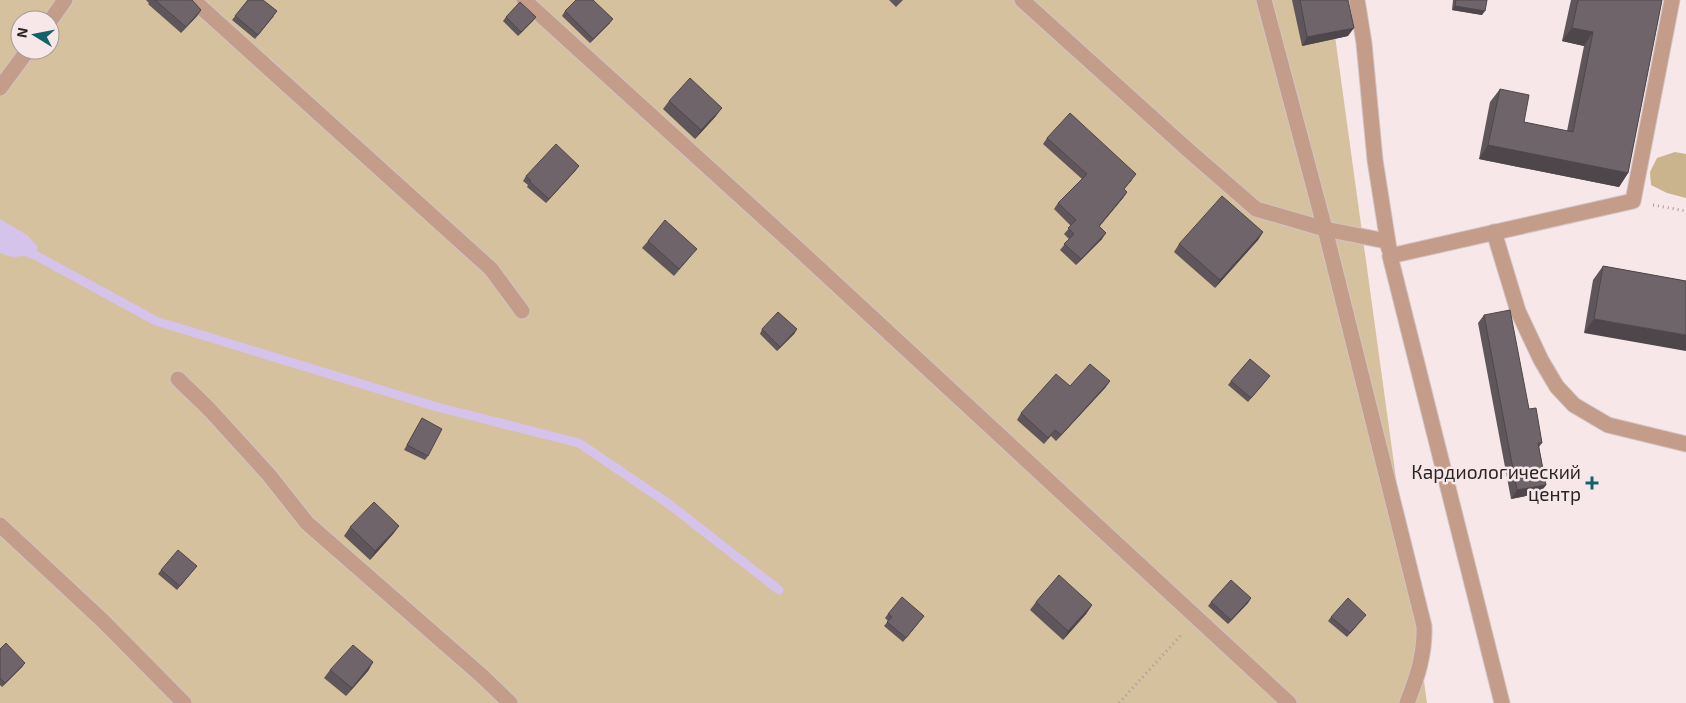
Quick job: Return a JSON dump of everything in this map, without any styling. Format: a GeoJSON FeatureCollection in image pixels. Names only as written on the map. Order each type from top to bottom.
{"type":"FeatureCollection","features":[{"type":"Feature","properties":{"kind":"lane"},"geometry":{"type":"LineString","coordinates":[[193,0],[491,269],[522,311]]}},
{"type":"Feature","properties":{"kind":"lane"},"geometry":{"type":"LineString","coordinates":[[524,0],[796,247],[1289,703]]}},
{"type":"Feature","properties":{"kind":"lane"},"geometry":{"type":"LineString","coordinates":[[1022,0],[1187,150],[1256,209],[1388,248],[1494,232],[1633,201],[1672,0]]}},
{"type":"Feature","properties":{"kind":"lane"},"geometry":{"type":"LineString","coordinates":[[1264,0],[1325,228],[1424,626],[1425,645],[1416,680],[1407,703]]}},
{"type":"Feature","properties":{"kind":"lane"},"geometry":{"type":"LineString","coordinates":[[1357,0],[1364,42],[1375,160],[1388,248],[1502,703]]}},
{"type":"Feature","properties":{"kind":"lane"},"geometry":{"type":"LineString","coordinates":[[0,88],[21,60]]}},
{"type":"Feature","properties":{"kind":"lane"},"geometry":{"type":"LineString","coordinates":[[1494,232],[1518,311],[1540,360],[1557,388],[1574,405],[1608,425],[1686,444]]}},
{"type":"Feature","properties":{"kind":"lane"},"geometry":{"type":"LineString","coordinates":[[178,379],[209,409],[268,475],[307,523],[482,676],[510,703]]}},
{"type":"Feature","properties":{"kind":"lane"},"geometry":{"type":"LineString","coordinates":[[0,525],[104,621],[184,703]]}},
{"type":"Feature","properties":{"kind":"path"},"geometry":{"type":"LineString","coordinates":[[1633,201],[1686,211]]}},
{"type":"Feature","properties":{"kind":"path"},"geometry":{"type":"LineString","coordinates":[[1119,703],[1197,618]]}},
{"type":"Feature","properties":{"kind":"shaded area"},"geometry":{"type":"Polygon","coordinates":[[[0,0],[1330,0],[1427,703],[0,703],[0,0]]]}},
{"type":"Feature","properties":{"kind":"shaded area"},"geometry":{"type":"Polygon","coordinates":[[[1675,152],[1686,154],[1686,198],[1667,193],[1651,185],[1650,172],[1657,158],[1675,152]]]}},
{"type":"Feature","properties":{"kind":"shaded area"},"geometry":{"type":"Polygon","coordinates":[[[0,219],[27,235],[38,247],[35,255],[12,257],[0,253],[0,219]]]}},
{"type":"Feature","properties":{"kind":"building"},"geometry":{"type":"Polygon","coordinates":[[[155,0],[192,0],[201,10],[186,27],[155,0]]]}},
{"type":"Feature","properties":{"kind":"building"},"geometry":{"type":"Polygon","coordinates":[[[248,0],[263,0],[277,11],[258,35],[235,16],[248,0]]]}},
{"type":"Feature","properties":{"kind":"building"},"geometry":{"type":"Polygon","coordinates":[[[576,0],[593,0],[613,19],[593,39],[565,11],[576,0]]]}},
{"type":"Feature","properties":{"kind":"building"},"geometry":{"type":"Polygon","coordinates":[[[1300,0],[1348,0],[1354,28],[1307,37],[1300,0]]]}},
{"type":"Feature","properties":{"kind":"building"},"geometry":{"type":"Polygon","coordinates":[[[1456,0],[1487,0],[1485,11],[1455,6],[1456,0]]]}},
{"type":"Feature","properties":{"kind":"building"},"geometry":{"type":"Polygon","coordinates":[[[1578,0],[1662,0],[1628,173],[1488,145],[1500,89],[1529,95],[1524,122],[1573,132],[1593,32],[1572,28],[1578,0]]]}},
{"type":"Feature","properties":{"kind":"building"},"geometry":{"type":"Polygon","coordinates":[[[520,2],[536,17],[521,32],[506,17],[520,2]]]}},
{"type":"Feature","properties":{"kind":"building"},"geometry":{"type":"Polygon","coordinates":[[[690,78],[722,108],[701,130],[669,101],[690,78]]]}},
{"type":"Feature","properties":{"kind":"building"},"geometry":{"type":"Polygon","coordinates":[[[1070,113],[1136,174],[1124,189],[1127,192],[1099,226],[1106,233],[1081,259],[1064,244],[1074,234],[1068,228],[1076,220],[1058,203],[1087,174],[1047,138],[1070,113]]]}},
{"type":"Feature","properties":{"kind":"building"},"geometry":{"type":"Polygon","coordinates":[[[556,144],[579,166],[549,199],[526,176],[556,144]]]}},
{"type":"Feature","properties":{"kind":"building"},"geometry":{"type":"Polygon","coordinates":[[[1222,196],[1263,232],[1220,280],[1179,244],[1222,196]]]}},
{"type":"Feature","properties":{"kind":"building"},"geometry":{"type":"Polygon","coordinates":[[[665,220],[697,249],[679,269],[648,241],[665,220]]]}},
{"type":"Feature","properties":{"kind":"building"},"geometry":{"type":"Polygon","coordinates":[[[1603,266],[1686,281],[1686,335],[1594,319],[1603,266]]]}},
{"type":"Feature","properties":{"kind":"building"},"geometry":{"type":"Polygon","coordinates":[[[1510,310],[1529,409],[1536,408],[1542,443],[1538,443],[1546,485],[1517,490],[1484,315],[1510,310]]]}},
{"type":"Feature","properties":{"kind":"building"},"geometry":{"type":"Polygon","coordinates":[[[778,312],[797,329],[780,347],[762,329],[778,312]]]}},
{"type":"Feature","properties":{"kind":"building"},"geometry":{"type":"Polygon","coordinates":[[[1250,359],[1270,376],[1251,398],[1231,381],[1250,359]]]}},
{"type":"Feature","properties":{"kind":"building"},"geometry":{"type":"Polygon","coordinates":[[[1090,364],[1110,381],[1061,435],[1055,430],[1048,438],[1021,413],[1056,374],[1070,386],[1090,364]]]}},
{"type":"Feature","properties":{"kind":"building"},"geometry":{"type":"Polygon","coordinates":[[[422,418],[442,429],[428,456],[407,445],[422,418]]]}},
{"type":"Feature","properties":{"kind":"building"},"geometry":{"type":"Polygon","coordinates":[[[374,502],[399,526],[375,551],[350,527],[374,502]]]}},
{"type":"Feature","properties":{"kind":"building"},"geometry":{"type":"Polygon","coordinates":[[[178,550],[197,566],[180,586],[161,570],[178,550]]]}},
{"type":"Feature","properties":{"kind":"building"},"geometry":{"type":"Polygon","coordinates":[[[1059,575],[1092,605],[1068,631],[1036,602],[1059,575]]]}},
{"type":"Feature","properties":{"kind":"building"},"geometry":{"type":"Polygon","coordinates":[[[1231,580],[1251,598],[1231,620],[1211,602],[1231,580]]]}},
{"type":"Feature","properties":{"kind":"building"},"geometry":{"type":"Polygon","coordinates":[[[902,597],[924,616],[906,638],[887,622],[892,617],[888,614],[902,597]]]}},
{"type":"Feature","properties":{"kind":"building"},"geometry":{"type":"Polygon","coordinates":[[[1348,598],[1366,615],[1350,633],[1331,617],[1348,598]]]}},
{"type":"Feature","properties":{"kind":"building"},"geometry":{"type":"Polygon","coordinates":[[[6,643],[25,663],[5,683],[0,678],[0,649],[6,643]]]}},
{"type":"Feature","properties":{"kind":"building"},"geometry":{"type":"Polygon","coordinates":[[[353,645],[373,662],[352,688],[330,670],[353,645]]]}},
{"type":"Feature","properties":{"kind":"waterway"},"geometry":{"type":"LineString","coordinates":[[24,251],[35,255],[156,321],[437,407],[579,443],[669,504],[779,590]]}},
{"type":"Feature","properties":{"kind":"place","name":"Кардиологический центр"},"geometry":{"type":"Point","coordinates":[1592,483]}}]}
